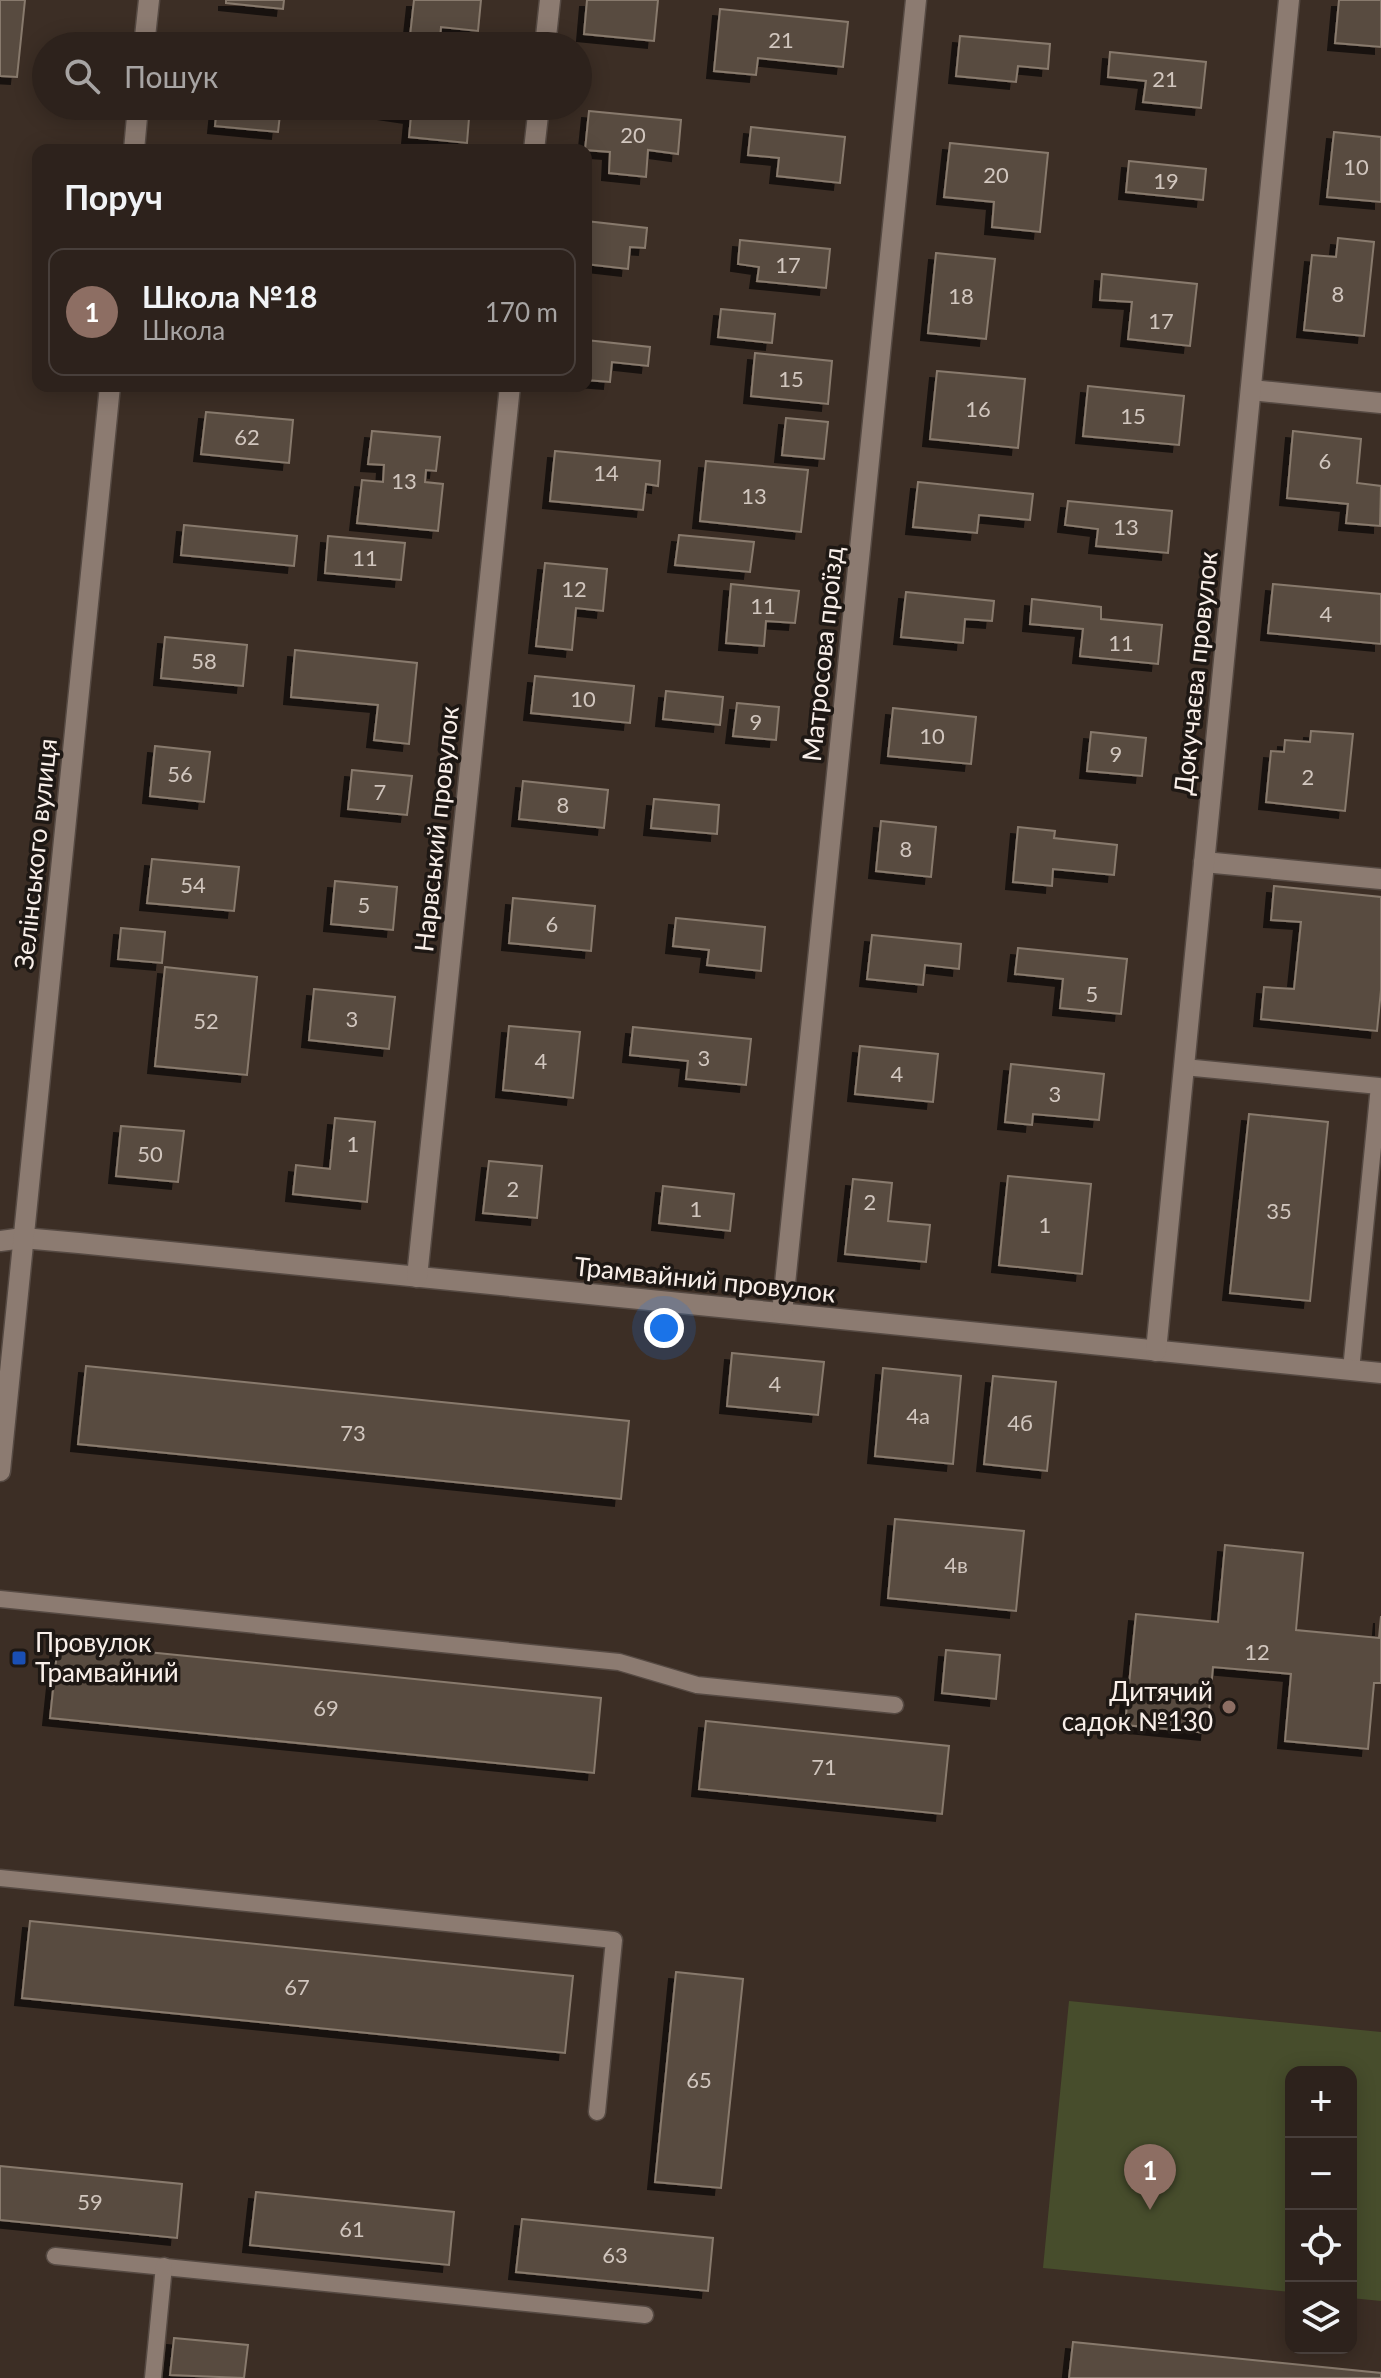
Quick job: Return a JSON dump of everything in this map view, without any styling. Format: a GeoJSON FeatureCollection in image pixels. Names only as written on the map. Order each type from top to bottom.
{"type":"FeatureCollection","features":[{"type":"Feature","properties":{"kind":"street"},"geometry":{"type":"LineString","coordinates":[[146,32],[149,0]]}},
{"type":"Feature","properties":{"kind":"street"},"geometry":{"type":"LineString","coordinates":[[547,32],[550,0]]}},
{"type":"Feature","properties":{"kind":"street","name":"Матросова проїзд"},"geometry":{"type":"LineString","coordinates":[[782,1313],[916,0]]}},
{"type":"Feature","properties":{"kind":"street","name":"Докучаєва провулок"},"geometry":{"type":"LineString","coordinates":[[1156,1351],[1289,0]]}},
{"type":"Feature","properties":{"kind":"street"},"geometry":{"type":"LineString","coordinates":[[135,144],[137,120]]}},
{"type":"Feature","properties":{"kind":"street"},"geometry":{"type":"LineString","coordinates":[[535,144],[537,120]]}},
{"type":"Feature","properties":{"kind":"street"},"geometry":{"type":"LineString","coordinates":[[1251,390],[1381,403]]}},
{"type":"Feature","properties":{"kind":"street","name":"Зелінського вулиця"},"geometry":{"type":"LineString","coordinates":[[0,1471],[109,392]]}},
{"type":"Feature","properties":{"kind":"street","name":"Нарвський провулок"},"geometry":{"type":"LineString","coordinates":[[417,1277],[509,392]]}},
{"type":"Feature","properties":{"kind":"street"},"geometry":{"type":"LineString","coordinates":[[1204,862],[1381,879]]}},
{"type":"Feature","properties":{"kind":"street","name":"Трамвайний провулок"},"geometry":{"type":"LineString","coordinates":[[0,1241],[23,1238],[1381,1373]]}},
{"type":"Feature","properties":{"kind":"lane"},"geometry":{"type":"LineString","coordinates":[[1184,1067],[1379,1086],[1351,1370]]}},
{"type":"Feature","properties":{"kind":"lane"},"geometry":{"type":"LineString","coordinates":[[0,1599],[619,1662],[697,1685],[895,1705]]}},
{"type":"Feature","properties":{"kind":"lane"},"geometry":{"type":"LineString","coordinates":[[0,1878],[614,1940],[597,2112]]}},
{"type":"Feature","properties":{"kind":"lane"},"geometry":{"type":"LineString","coordinates":[[55,2256],[645,2315]]}},
{"type":"Feature","properties":{"kind":"lane"},"geometry":{"type":"LineString","coordinates":[[153,2378],[164,2266]]}},
{"type":"Feature","properties":{"kind":"green space"},"geometry":{"type":"Polygon","coordinates":[[[1069,2001],[1381,2032],[1381,2301],[1357,2299],[1357,2066],[1285,2066],[1285,2291],[1043,2268],[1069,2001]]]}},
{"type":"Feature","properties":{"kind":"building"},"geometry":{"type":"Polygon","coordinates":[[[0,0],[25,0],[17,77],[0,76],[0,0]]]}},
{"type":"Feature","properties":{"kind":"building"},"geometry":{"type":"Polygon","coordinates":[[[226,0],[284,0],[283,9],[226,3],[226,0]]]}},
{"type":"Feature","properties":{"kind":"building"},"geometry":{"type":"Polygon","coordinates":[[[414,0],[481,0],[478,31],[441,27],[441,32],[410,32],[414,0]]]}},
{"type":"Feature","properties":{"kind":"building"},"geometry":{"type":"Polygon","coordinates":[[[587,0],[658,0],[654,41],[584,32],[587,0]]]}},
{"type":"Feature","properties":{"kind":"building"},"geometry":{"type":"Polygon","coordinates":[[[1339,0],[1381,0],[1381,47],[1335,43],[1339,0]]]}},
{"type":"Feature","properties":{"kind":"building"},"geometry":{"type":"Polygon","coordinates":[[[720,9],[848,22],[843,67],[758,58],[756,75],[714,71],[720,9]]]}},
{"type":"Feature","properties":{"kind":"building"},"geometry":{"type":"Polygon","coordinates":[[[960,36],[1050,44],[1048,69],[1018,66],[1016,82],[956,76],[960,36]]]}},
{"type":"Feature","properties":{"kind":"building"},"geometry":{"type":"Polygon","coordinates":[[[1110,52],[1206,62],[1201,108],[1143,102],[1146,81],[1108,77],[1110,52]]]}},
{"type":"Feature","properties":{"kind":"building"},"geometry":{"type":"Polygon","coordinates":[[[592,111],[681,120],[678,154],[648,150],[646,177],[609,173],[610,152],[592,151],[592,144],[586,144],[592,111]]]}},
{"type":"Feature","properties":{"kind":"building"},"geometry":{"type":"Polygon","coordinates":[[[216,120],[279,120],[278,132],[215,126],[216,120]]]}},
{"type":"Feature","properties":{"kind":"building"},"geometry":{"type":"Polygon","coordinates":[[[411,120],[469,120],[467,143],[409,137],[411,120]]]}},
{"type":"Feature","properties":{"kind":"building"},"geometry":{"type":"Polygon","coordinates":[[[751,127],[845,137],[840,183],[777,176],[779,158],[748,155],[751,127]]]}},
{"type":"Feature","properties":{"kind":"building"},"geometry":{"type":"Polygon","coordinates":[[[1334,132],[1381,137],[1381,202],[1327,197],[1334,132]]]}},
{"type":"Feature","properties":{"kind":"building"},"geometry":{"type":"Polygon","coordinates":[[[950,143],[1048,153],[1040,232],[992,227],[994,202],[944,197],[950,143]]]}},
{"type":"Feature","properties":{"kind":"building"},"geometry":{"type":"Polygon","coordinates":[[[1129,161],[1206,169],[1203,200],[1126,192],[1129,161]]]}},
{"type":"Feature","properties":{"kind":"building"},"geometry":{"type":"Polygon","coordinates":[[[592,222],[647,228],[645,248],[630,247],[628,269],[592,265],[592,222]]]}},
{"type":"Feature","properties":{"kind":"building"},"geometry":{"type":"Polygon","coordinates":[[[1338,238],[1374,242],[1364,336],[1304,330],[1312,255],[1336,257],[1338,238]]]}},
{"type":"Feature","properties":{"kind":"building"},"geometry":{"type":"Polygon","coordinates":[[[740,240],[830,249],[826,288],[757,281],[759,267],[738,264],[740,240]]]}},
{"type":"Feature","properties":{"kind":"building"},"geometry":{"type":"Polygon","coordinates":[[[936,253],[995,259],[986,339],[928,333],[936,253]]]}},
{"type":"Feature","properties":{"kind":"building"},"geometry":{"type":"Polygon","coordinates":[[[1102,274],[1197,284],[1190,346],[1128,339],[1132,302],[1100,300],[1102,274]]]}},
{"type":"Feature","properties":{"kind":"building"},"geometry":{"type":"Polygon","coordinates":[[[721,309],[775,314],[772,343],[718,337],[721,309]]]}},
{"type":"Feature","properties":{"kind":"building"},"geometry":{"type":"Polygon","coordinates":[[[592,341],[650,347],[648,366],[612,362],[610,382],[592,380],[592,341]]]}},
{"type":"Feature","properties":{"kind":"building"},"geometry":{"type":"Polygon","coordinates":[[[755,353],[832,361],[828,404],[751,396],[755,353]]]}},
{"type":"Feature","properties":{"kind":"building"},"geometry":{"type":"Polygon","coordinates":[[[937,371],[1025,379],[1018,448],[930,439],[937,371]]]}},
{"type":"Feature","properties":{"kind":"building"},"geometry":{"type":"Polygon","coordinates":[[[1088,386],[1184,396],[1179,445],[1083,436],[1088,386]]]}},
{"type":"Feature","properties":{"kind":"building"},"geometry":{"type":"Polygon","coordinates":[[[206,412],[293,420],[289,463],[201,454],[206,412]]]}},
{"type":"Feature","properties":{"kind":"building"},"geometry":{"type":"Polygon","coordinates":[[[786,418],[828,422],[824,459],[782,455],[786,418]]]}},
{"type":"Feature","properties":{"kind":"building"},"geometry":{"type":"Polygon","coordinates":[[[372,431],[440,437],[436,471],[426,470],[425,482],[443,484],[438,531],[357,523],[362,480],[383,482],[384,465],[368,464],[372,431]]]}},
{"type":"Feature","properties":{"kind":"building"},"geometry":{"type":"Polygon","coordinates":[[[1293,431],[1361,439],[1357,483],[1381,486],[1380,526],[1346,523],[1348,504],[1287,498],[1293,431]]]}},
{"type":"Feature","properties":{"kind":"building"},"geometry":{"type":"Polygon","coordinates":[[[555,451],[660,461],[658,486],[646,484],[643,510],[550,501],[555,451]]]}},
{"type":"Feature","properties":{"kind":"building"},"geometry":{"type":"Polygon","coordinates":[[[706,461],[808,470],[801,532],[700,521],[706,461]]]}},
{"type":"Feature","properties":{"kind":"building"},"geometry":{"type":"Polygon","coordinates":[[[918,482],[1033,494],[1030,520],[979,515],[977,533],[913,527],[918,482]]]}},
{"type":"Feature","properties":{"kind":"building"},"geometry":{"type":"Polygon","coordinates":[[[1068,501],[1172,511],[1168,553],[1096,546],[1098,529],[1065,525],[1068,501]]]}},
{"type":"Feature","properties":{"kind":"building"},"geometry":{"type":"Polygon","coordinates":[[[184,525],[297,536],[294,566],[181,555],[184,525]]]}},
{"type":"Feature","properties":{"kind":"building"},"geometry":{"type":"Polygon","coordinates":[[[679,535],[754,542],[750,572],[675,565],[679,535]]]}},
{"type":"Feature","properties":{"kind":"building"},"geometry":{"type":"Polygon","coordinates":[[[328,536],[405,543],[401,580],[325,573],[328,536]]]}},
{"type":"Feature","properties":{"kind":"building"},"geometry":{"type":"Polygon","coordinates":[[[545,563],[607,569],[603,611],[576,608],[572,650],[536,646],[545,563]]]}},
{"type":"Feature","properties":{"kind":"building"},"geometry":{"type":"Polygon","coordinates":[[[731,584],[799,591],[795,623],[766,621],[764,646],[726,643],[731,584]]]}},
{"type":"Feature","properties":{"kind":"building"},"geometry":{"type":"Polygon","coordinates":[[[1273,584],[1381,594],[1381,644],[1268,633],[1273,584]]]}},
{"type":"Feature","properties":{"kind":"building"},"geometry":{"type":"Polygon","coordinates":[[[906,592],[994,601],[992,621],[965,619],[963,643],[901,637],[906,592]]]}},
{"type":"Feature","properties":{"kind":"building"},"geometry":{"type":"Polygon","coordinates":[[[1032,599],[1101,607],[1101,619],[1162,625],[1158,664],[1080,656],[1083,629],[1030,624],[1032,599]]]}},
{"type":"Feature","properties":{"kind":"building"},"geometry":{"type":"Polygon","coordinates":[[[165,637],[247,645],[243,686],[161,678],[165,637]]]}},
{"type":"Feature","properties":{"kind":"building"},"geometry":{"type":"Polygon","coordinates":[[[295,650],[417,663],[409,744],[374,740],[378,705],[291,697],[295,650]]]}},
{"type":"Feature","properties":{"kind":"building"},"geometry":{"type":"Polygon","coordinates":[[[535,676],[634,686],[630,723],[531,713],[535,676]]]}},
{"type":"Feature","properties":{"kind":"building"},"geometry":{"type":"Polygon","coordinates":[[[666,691],[723,697],[720,725],[663,719],[666,691]]]}},
{"type":"Feature","properties":{"kind":"building"},"geometry":{"type":"Polygon","coordinates":[[[737,703],[779,707],[776,740],[733,736],[737,703]]]}},
{"type":"Feature","properties":{"kind":"building"},"geometry":{"type":"Polygon","coordinates":[[[893,708],[976,717],[971,764],[888,756],[893,708]]]}},
{"type":"Feature","properties":{"kind":"building"},"geometry":{"type":"Polygon","coordinates":[[[1311,731],[1353,734],[1345,811],[1266,802],[1271,751],[1284,752],[1285,740],[1310,742],[1311,731]]]}},
{"type":"Feature","properties":{"kind":"building"},"geometry":{"type":"Polygon","coordinates":[[[1091,732],[1146,738],[1142,776],[1087,771],[1091,732]]]}},
{"type":"Feature","properties":{"kind":"building"},"geometry":{"type":"Polygon","coordinates":[[[155,746],[210,752],[204,802],[150,796],[155,746]]]}},
{"type":"Feature","properties":{"kind":"building"},"geometry":{"type":"Polygon","coordinates":[[[352,770],[412,776],[407,815],[348,809],[352,770]]]}},
{"type":"Feature","properties":{"kind":"building"},"geometry":{"type":"Polygon","coordinates":[[[523,781],[608,790],[604,828],[519,819],[523,781]]]}},
{"type":"Feature","properties":{"kind":"building"},"geometry":{"type":"Polygon","coordinates":[[[654,799],[719,805],[717,834],[651,828],[654,799]]]}},
{"type":"Feature","properties":{"kind":"building"},"geometry":{"type":"Polygon","coordinates":[[[881,821],[936,827],[931,877],[876,871],[881,821]]]}},
{"type":"Feature","properties":{"kind":"building"},"geometry":{"type":"Polygon","coordinates":[[[1018,827],[1055,831],[1054,838],[1117,845],[1114,875],[1053,869],[1052,886],[1013,882],[1018,827]]]}},
{"type":"Feature","properties":{"kind":"building"},"geometry":{"type":"Polygon","coordinates":[[[152,859],[239,867],[234,911],[147,903],[152,859]]]}},
{"type":"Feature","properties":{"kind":"building"},"geometry":{"type":"Polygon","coordinates":[[[335,881],[397,887],[393,930],[331,924],[335,881]]]}},
{"type":"Feature","properties":{"kind":"building"},"geometry":{"type":"Polygon","coordinates":[[[1274,886],[1381,897],[1381,990],[1377,1031],[1261,1019],[1264,987],[1294,989],[1301,922],[1271,920],[1274,886]]]}},
{"type":"Feature","properties":{"kind":"building"},"geometry":{"type":"Polygon","coordinates":[[[513,898],[595,906],[591,951],[509,943],[513,898]]]}},
{"type":"Feature","properties":{"kind":"building"},"geometry":{"type":"Polygon","coordinates":[[[676,918],[765,927],[761,971],[707,965],[709,950],[673,946],[676,918]]]}},
{"type":"Feature","properties":{"kind":"building"},"geometry":{"type":"Polygon","coordinates":[[[121,928],[165,932],[162,963],[118,959],[121,928]]]}},
{"type":"Feature","properties":{"kind":"building"},"geometry":{"type":"Polygon","coordinates":[[[872,935],[961,944],[959,969],[925,965],[923,985],[867,979],[872,935]]]}},
{"type":"Feature","properties":{"kind":"building"},"geometry":{"type":"Polygon","coordinates":[[[1018,948],[1127,959],[1121,1014],[1060,1008],[1063,979],[1015,974],[1018,948]]]}},
{"type":"Feature","properties":{"kind":"building"},"geometry":{"type":"Polygon","coordinates":[[[165,967],[257,977],[247,1075],[155,1066],[165,967]]]}},
{"type":"Feature","properties":{"kind":"building"},"geometry":{"type":"Polygon","coordinates":[[[314,989],[395,997],[389,1049],[309,1040],[314,989]]]}},
{"type":"Feature","properties":{"kind":"building"},"geometry":{"type":"Polygon","coordinates":[[[509,1026],[580,1032],[573,1098],[503,1090],[509,1026]]]}},
{"type":"Feature","properties":{"kind":"building"},"geometry":{"type":"Polygon","coordinates":[[[633,1027],[751,1039],[746,1085],[686,1079],[688,1061],[630,1055],[633,1027]]]}},
{"type":"Feature","properties":{"kind":"building"},"geometry":{"type":"Polygon","coordinates":[[[860,1046],[938,1054],[933,1102],[855,1094],[860,1046]]]}},
{"type":"Feature","properties":{"kind":"building"},"geometry":{"type":"Polygon","coordinates":[[[1011,1064],[1104,1074],[1099,1120],[1033,1114],[1032,1125],[1005,1122],[1011,1064]]]}},
{"type":"Feature","properties":{"kind":"building"},"geometry":{"type":"Polygon","coordinates":[[[1249,1114],[1328,1122],[1310,1301],[1230,1293],[1249,1114]]]}},
{"type":"Feature","properties":{"kind":"building"},"geometry":{"type":"Polygon","coordinates":[[[335,1118],[375,1122],[367,1202],[293,1194],[296,1165],[330,1169],[335,1118]]]}},
{"type":"Feature","properties":{"kind":"building"},"geometry":{"type":"Polygon","coordinates":[[[121,1126],[184,1131],[178,1182],[116,1176],[121,1126]]]}},
{"type":"Feature","properties":{"kind":"building"},"geometry":{"type":"Polygon","coordinates":[[[489,1161],[542,1166],[537,1218],[483,1213],[489,1161]]]}},
{"type":"Feature","properties":{"kind":"building"},"geometry":{"type":"Polygon","coordinates":[[[1008,1176],[1091,1184],[1082,1274],[999,1265],[1008,1176]]]}},
{"type":"Feature","properties":{"kind":"building"},"geometry":{"type":"Polygon","coordinates":[[[853,1179],[892,1183],[888,1221],[930,1225],[926,1262],[845,1254],[853,1179]]]}},
{"type":"Feature","properties":{"kind":"building"},"geometry":{"type":"Polygon","coordinates":[[[663,1186],[734,1194],[730,1231],[659,1223],[663,1186]]]}},
{"type":"Feature","properties":{"kind":"building"},"geometry":{"type":"Polygon","coordinates":[[[732,1353],[824,1362],[818,1415],[727,1406],[732,1353]]]}},
{"type":"Feature","properties":{"kind":"building"},"geometry":{"type":"Polygon","coordinates":[[[86,1366],[629,1421],[621,1499],[78,1444],[86,1366]]]}},
{"type":"Feature","properties":{"kind":"building"},"geometry":{"type":"Polygon","coordinates":[[[883,1368],[961,1376],[953,1464],[875,1456],[883,1368]]]}},
{"type":"Feature","properties":{"kind":"building"},"geometry":{"type":"Polygon","coordinates":[[[993,1376],[1056,1382],[1047,1471],[984,1464],[993,1376]]]}},
{"type":"Feature","properties":{"kind":"building"},"geometry":{"type":"Polygon","coordinates":[[[895,1519],[1024,1531],[1016,1611],[888,1598],[895,1519]]]}},
{"type":"Feature","properties":{"kind":"building"},"geometry":{"type":"Polygon","coordinates":[[[1225,1545],[1303,1553],[1296,1630],[1379,1638],[1381,1616],[1381,1683],[1374,1683],[1368,1749],[1285,1741],[1291,1674],[1213,1667],[1207,1733],[1125,1725],[1136,1614],[1218,1622],[1225,1545]]]}},
{"type":"Feature","properties":{"kind":"building"},"geometry":{"type":"Polygon","coordinates":[[[58,1643],[601,1698],[594,1773],[50,1718],[58,1643]]]}},
{"type":"Feature","properties":{"kind":"building"},"geometry":{"type":"Polygon","coordinates":[[[946,1650],[1000,1655],[996,1699],[942,1693],[946,1650]]]}},
{"type":"Feature","properties":{"kind":"building"},"geometry":{"type":"Polygon","coordinates":[[[706,1721],[949,1746],[942,1814],[699,1789],[706,1721]]]}},
{"type":"Feature","properties":{"kind":"building"},"geometry":{"type":"Polygon","coordinates":[[[30,1921],[573,1976],[565,2053],[22,1998],[30,1921]]]}},
{"type":"Feature","properties":{"kind":"building"},"geometry":{"type":"Polygon","coordinates":[[[676,1972],[743,1979],[721,2188],[655,2182],[676,1972]]]}},
{"type":"Feature","properties":{"kind":"building"},"geometry":{"type":"Polygon","coordinates":[[[0,2166],[182,2184],[177,2238],[0,2220],[0,2166]]]}},
{"type":"Feature","properties":{"kind":"building"},"geometry":{"type":"Polygon","coordinates":[[[256,2192],[454,2212],[449,2265],[250,2245],[256,2192]]]}},
{"type":"Feature","properties":{"kind":"building"},"geometry":{"type":"Polygon","coordinates":[[[522,2219],[713,2238],[708,2291],[516,2272],[522,2219]]]}},
{"type":"Feature","properties":{"kind":"building"},"geometry":{"type":"Polygon","coordinates":[[[174,2338],[248,2345],[244,2378],[170,2375],[174,2338]]]}},
{"type":"Feature","properties":{"kind":"building"},"geometry":{"type":"Polygon","coordinates":[[[1073,2342],[1381,2373],[1381,2378],[1069,2378],[1073,2342]]]}},
{"type":"Feature","properties":{"kind":"place","name":"Провулок Трамвайний"},"geometry":{"type":"Point","coordinates":[19,1658]}},
{"type":"Feature","properties":{"kind":"place","name":"Дитячий садок №130"},"geometry":{"type":"Point","coordinates":[1229,1707]}},
{"type":"Feature","properties":{"kind":"place","name":"Школа №18"},"geometry":{"type":"Point","coordinates":[1150,2210]}}]}
